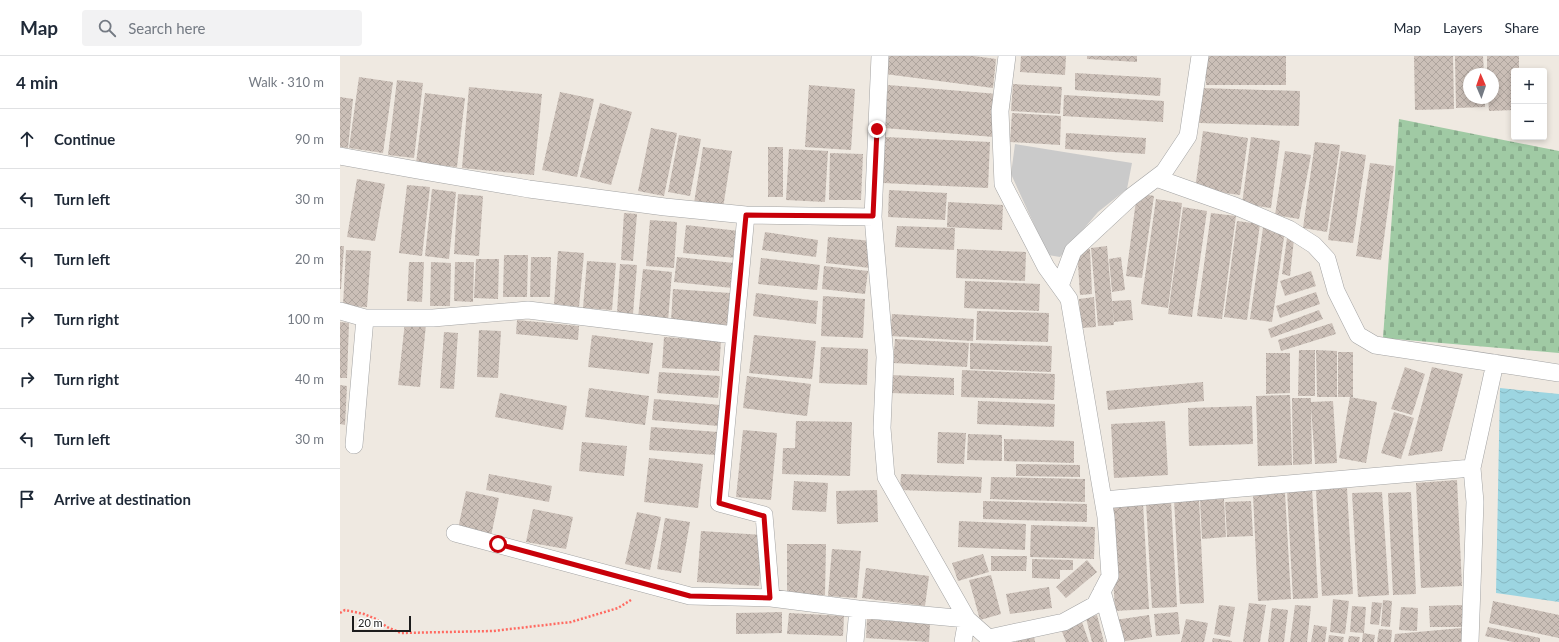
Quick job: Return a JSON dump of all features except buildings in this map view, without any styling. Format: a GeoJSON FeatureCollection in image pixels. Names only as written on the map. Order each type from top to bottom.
{"type":"FeatureCollection","features":[{"type":"Feature","properties":{"kind":"street"},"geometry":{"type":"LineString","coordinates":[[880,56],[873,216],[885,357],[882,428],[886,477],[967,619],[991,640],[1064,622],[1095,605],[1110,576],[1106,517],[1069,299],[1046,267],[1003,184],[1000,111],[1007,56]]}},
{"type":"Feature","properties":{"kind":"street"},"geometry":{"type":"LineString","coordinates":[[1060,286],[1073,251],[1131,197],[1164,172],[1188,136],[1200,56]]}},
{"type":"Feature","properties":{"kind":"street"},"geometry":{"type":"LineString","coordinates":[[340,156],[529,189],[665,207],[746,215],[873,216]]}},
{"type":"Feature","properties":{"kind":"street"},"geometry":{"type":"LineString","coordinates":[[1156,178],[1262,217],[1289,229],[1314,245],[1327,259],[1336,291],[1358,334],[1375,345],[1559,373]]}},
{"type":"Feature","properties":{"kind":"street"},"geometry":{"type":"LineString","coordinates":[[746,215],[719,503],[764,516],[770,598]]}},
{"type":"Feature","properties":{"kind":"street"},"geometry":{"type":"LineString","coordinates":[[340,311],[365,318],[433,318],[528,310],[734,335]]}},
{"type":"Feature","properties":{"kind":"street"},"geometry":{"type":"LineString","coordinates":[[354,445],[365,318]]}},
{"type":"Feature","properties":{"kind":"street"},"geometry":{"type":"LineString","coordinates":[[1470,642],[1475,502],[1472,468],[1495,363]]}},
{"type":"Feature","properties":{"kind":"street"},"geometry":{"type":"LineString","coordinates":[[1103,500],[1472,468]]}},
{"type":"Feature","properties":{"kind":"street"},"geometry":{"type":"LineString","coordinates":[[455,532],[690,596],[770,598],[858,609],[967,619]]}},
{"type":"Feature","properties":{"kind":"street"},"geometry":{"type":"LineString","coordinates":[[1102,591],[1116,642]]}},
{"type":"Feature","properties":{"kind":"street"},"geometry":{"type":"LineString","coordinates":[[855,642],[858,609]]}},
{"type":"Feature","properties":{"kind":"street"},"geometry":{"type":"LineString","coordinates":[[963,642],[967,619]]}},
{"type":"Feature","properties":{"kind":"path"},"geometry":{"type":"LineString","coordinates":[[340,612],[345,610],[364,614],[401,633],[493,631],[571,622],[618,608],[653,585]]}},
{"type":"Feature","properties":{"kind":"shaded area"},"geometry":{"type":"Polygon","coordinates":[[[1015,144],[1132,163],[1127,189],[1098,212],[1060,257],[1048,255],[1011,174],[1015,144]]]}},
{"type":"Feature","properties":{"kind":"green space"},"geometry":{"type":"Polygon","coordinates":[[[1399,119],[1559,151],[1559,353],[1383,338],[1399,119]]]}},
{"type":"Feature","properties":{"kind":"water"},"geometry":{"type":"Polygon","coordinates":[[[1500,388],[1559,394],[1559,602],[1496,593],[1500,388]]]}},
{"type":"Feature","properties":{"kind":"route"},"geometry":{"type":"LineString","coordinates":[[498,544],[690,596],[770,598],[764,516],[719,503],[746,215],[873,216],[877,129]]}}]}
